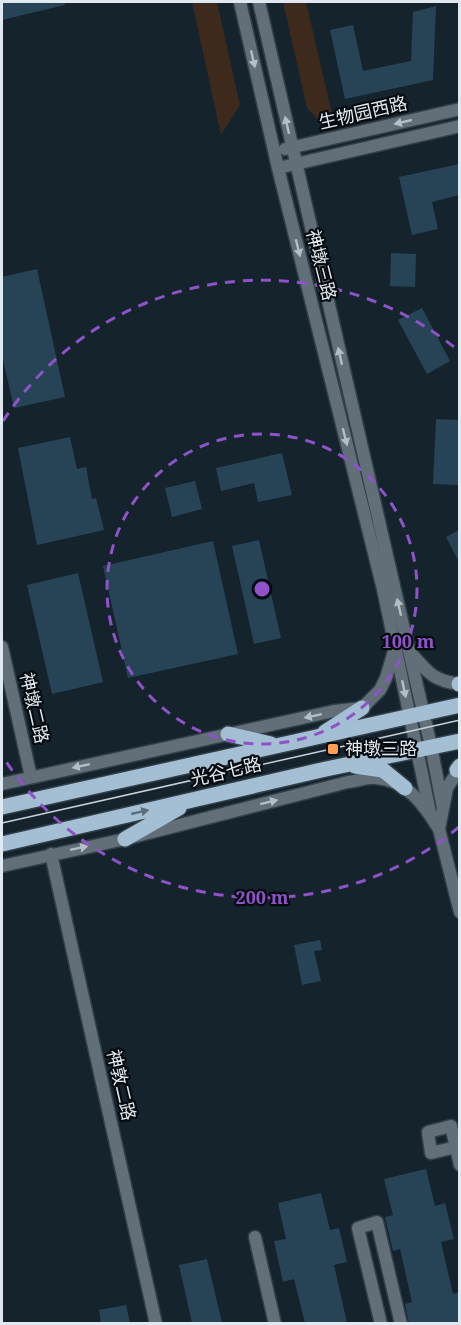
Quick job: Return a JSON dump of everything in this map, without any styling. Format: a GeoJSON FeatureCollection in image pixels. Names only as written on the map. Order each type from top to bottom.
{"type":"FeatureCollection","features":[{"type":"Feature","properties":{"kind":"main road","name":"光谷七路"},"geometry":{"type":"LineString","coordinates":[[2,807],[459,705]]}},
{"type":"Feature","properties":{"kind":"main road"},"geometry":{"type":"LineString","coordinates":[[319,736],[362,708]]}},
{"type":"Feature","properties":{"kind":"main road"},"geometry":{"type":"LineString","coordinates":[[228,734],[277,745]]}},
{"type":"Feature","properties":{"kind":"main road","name":"光谷七路"},"geometry":{"type":"LineString","coordinates":[[2,844],[326,769],[459,741]]}},
{"type":"Feature","properties":{"kind":"main road"},"geometry":{"type":"LineString","coordinates":[[326,769],[360,765],[384,770],[405,788]]}},
{"type":"Feature","properties":{"kind":"main road"},"geometry":{"type":"LineString","coordinates":[[124,839],[194,800]]}},
{"type":"Feature","properties":{"kind":"street","name":"神墩三路"},"geometry":{"type":"LineString","coordinates":[[240,2],[274,152],[395,646],[443,808]]}},
{"type":"Feature","properties":{"kind":"street","name":"神墩三路"},"geometry":{"type":"LineString","coordinates":[[259,2],[408,650],[416,715]]}},
{"type":"Feature","properties":{"kind":"street","name":"生物园西路"},"geometry":{"type":"LineString","coordinates":[[274,152],[459,109]]}},
{"type":"Feature","properties":{"kind":"street","name":"生物园西路"},"geometry":{"type":"LineString","coordinates":[[278,168],[459,126]]}},
{"type":"Feature","properties":{"kind":"street"},"geometry":{"type":"LineString","coordinates":[[2,784],[334,711],[362,708],[380,690],[386,678],[395,646]]}},
{"type":"Feature","properties":{"kind":"street","name":"神墩二路"},"geometry":{"type":"LineString","coordinates":[[2,647],[31,777]]}},
{"type":"Feature","properties":{"kind":"street"},"geometry":{"type":"LineString","coordinates":[[408,650],[429,673],[440,681],[459,684]]}},
{"type":"Feature","properties":{"kind":"street","name":"神墩三路"},"geometry":{"type":"LineString","coordinates":[[424,747],[431,817]]}},
{"type":"Feature","properties":{"kind":"street"},"geometry":{"type":"LineString","coordinates":[[439,830],[447,788],[459,768]]}},
{"type":"Feature","properties":{"kind":"street"},"geometry":{"type":"LineString","coordinates":[[2,866],[124,839],[348,782],[374,778],[405,788],[424,804],[439,830],[459,912]]}},
{"type":"Feature","properties":{"kind":"street","name":"神敦二路"},"geometry":{"type":"LineString","coordinates":[[51,854],[156,1323]]}},
{"type":"Feature","properties":{"kind":"street"},"geometry":{"type":"LineString","coordinates":[[456,1147],[459,1165]]}},
{"type":"Feature","properties":{"kind":"street"},"geometry":{"type":"LineString","coordinates":[[381,1323],[358,1228],[377,1222],[401,1323]]}},
{"type":"Feature","properties":{"kind":"street"},"geometry":{"type":"LineString","coordinates":[[255,1237],[275,1323]]}},
{"type":"Feature","properties":{"kind":"shaded area"},"geometry":{"type":"Polygon","coordinates":[[[192,2],[217,2],[240,105],[221,135],[192,2]]]}},
{"type":"Feature","properties":{"kind":"shaded area"},"geometry":{"type":"Polygon","coordinates":[[[283,2],[306,2],[334,122],[322,124],[307,108],[283,2]]]}},
{"type":"Feature","properties":{"kind":"building"},"geometry":{"type":"Polygon","coordinates":[[[2,2],[64,2],[65,5],[2,20],[2,2]]]}},
{"type":"Feature","properties":{"kind":"building"},"geometry":{"type":"Polygon","coordinates":[[[436,6],[433,80],[345,99],[330,30],[353,25],[363,71],[411,61],[413,12],[436,6]]]}},
{"type":"Feature","properties":{"kind":"building"},"geometry":{"type":"Polygon","coordinates":[[[459,164],[459,195],[432,202],[438,229],[412,235],[399,177],[459,164]]]}},
{"type":"Feature","properties":{"kind":"building"},"geometry":{"type":"Polygon","coordinates":[[[391,253],[416,254],[415,287],[390,286],[391,253]]]}},
{"type":"Feature","properties":{"kind":"building"},"geometry":{"type":"Polygon","coordinates":[[[37,269],[65,397],[14,408],[2,355],[2,277],[37,269]]]}},
{"type":"Feature","properties":{"kind":"building"},"geometry":{"type":"Polygon","coordinates":[[[422,308],[450,361],[427,374],[398,320],[422,308]]]}},
{"type":"Feature","properties":{"kind":"building"},"geometry":{"type":"Polygon","coordinates":[[[436,419],[459,420],[458,485],[433,484],[436,419]]]}},
{"type":"Feature","properties":{"kind":"building"},"geometry":{"type":"Polygon","coordinates":[[[70,437],[77,469],[86,467],[92,499],[96,498],[104,530],[37,545],[18,448],[70,437]]]}},
{"type":"Feature","properties":{"kind":"building"},"geometry":{"type":"Polygon","coordinates":[[[282,453],[292,495],[258,502],[254,483],[221,491],[216,468],[282,453]]]}},
{"type":"Feature","properties":{"kind":"building"},"geometry":{"type":"Polygon","coordinates":[[[195,481],[202,509],[172,517],[165,488],[195,481]]]}},
{"type":"Feature","properties":{"kind":"building"},"geometry":{"type":"Polygon","coordinates":[[[459,530],[459,562],[446,537],[459,530]]]}},
{"type":"Feature","properties":{"kind":"building"},"geometry":{"type":"Polygon","coordinates":[[[259,540],[281,638],[254,644],[232,546],[259,540]]]}},
{"type":"Feature","properties":{"kind":"building"},"geometry":{"type":"Polygon","coordinates":[[[213,541],[238,654],[128,678],[103,566],[213,541]]]}},
{"type":"Feature","properties":{"kind":"building"},"geometry":{"type":"Polygon","coordinates":[[[78,573],[103,682],[52,694],[27,585],[78,573]]]}},
{"type":"Feature","properties":{"kind":"building"},"geometry":{"type":"Polygon","coordinates":[[[320,940],[322,950],[314,951],[321,981],[302,985],[294,945],[320,940]]]}},
{"type":"Feature","properties":{"kind":"building"},"geometry":{"type":"Polygon","coordinates":[[[426,1169],[435,1206],[445,1203],[454,1239],[441,1242],[453,1294],[459,1292],[459,1323],[409,1323],[405,1304],[412,1302],[400,1249],[393,1251],[385,1217],[393,1215],[384,1179],[426,1169]]]}},
{"type":"Feature","properties":{"kind":"building"},"geometry":{"type":"Polygon","coordinates":[[[321,1193],[330,1230],[339,1228],[347,1262],[334,1265],[347,1323],[305,1323],[294,1279],[283,1282],[274,1241],[286,1239],[278,1203],[321,1193]]]}},
{"type":"Feature","properties":{"kind":"building"},"geometry":{"type":"Polygon","coordinates":[[[207,1259],[222,1323],[192,1323],[179,1265],[207,1259]]]}},
{"type":"Feature","properties":{"kind":"building"},"geometry":{"type":"Polygon","coordinates":[[[126,1305],[130,1323],[101,1323],[99,1310],[126,1305]]]}},
{"type":"Feature","properties":{"kind":"tram line"},"geometry":{"type":"LineString","coordinates":[[2,823],[460,720]]}},
{"type":"Feature","properties":{"kind":"place","name":"神墩三路"},"geometry":{"type":"Point","coordinates":[333,749]}}]}
